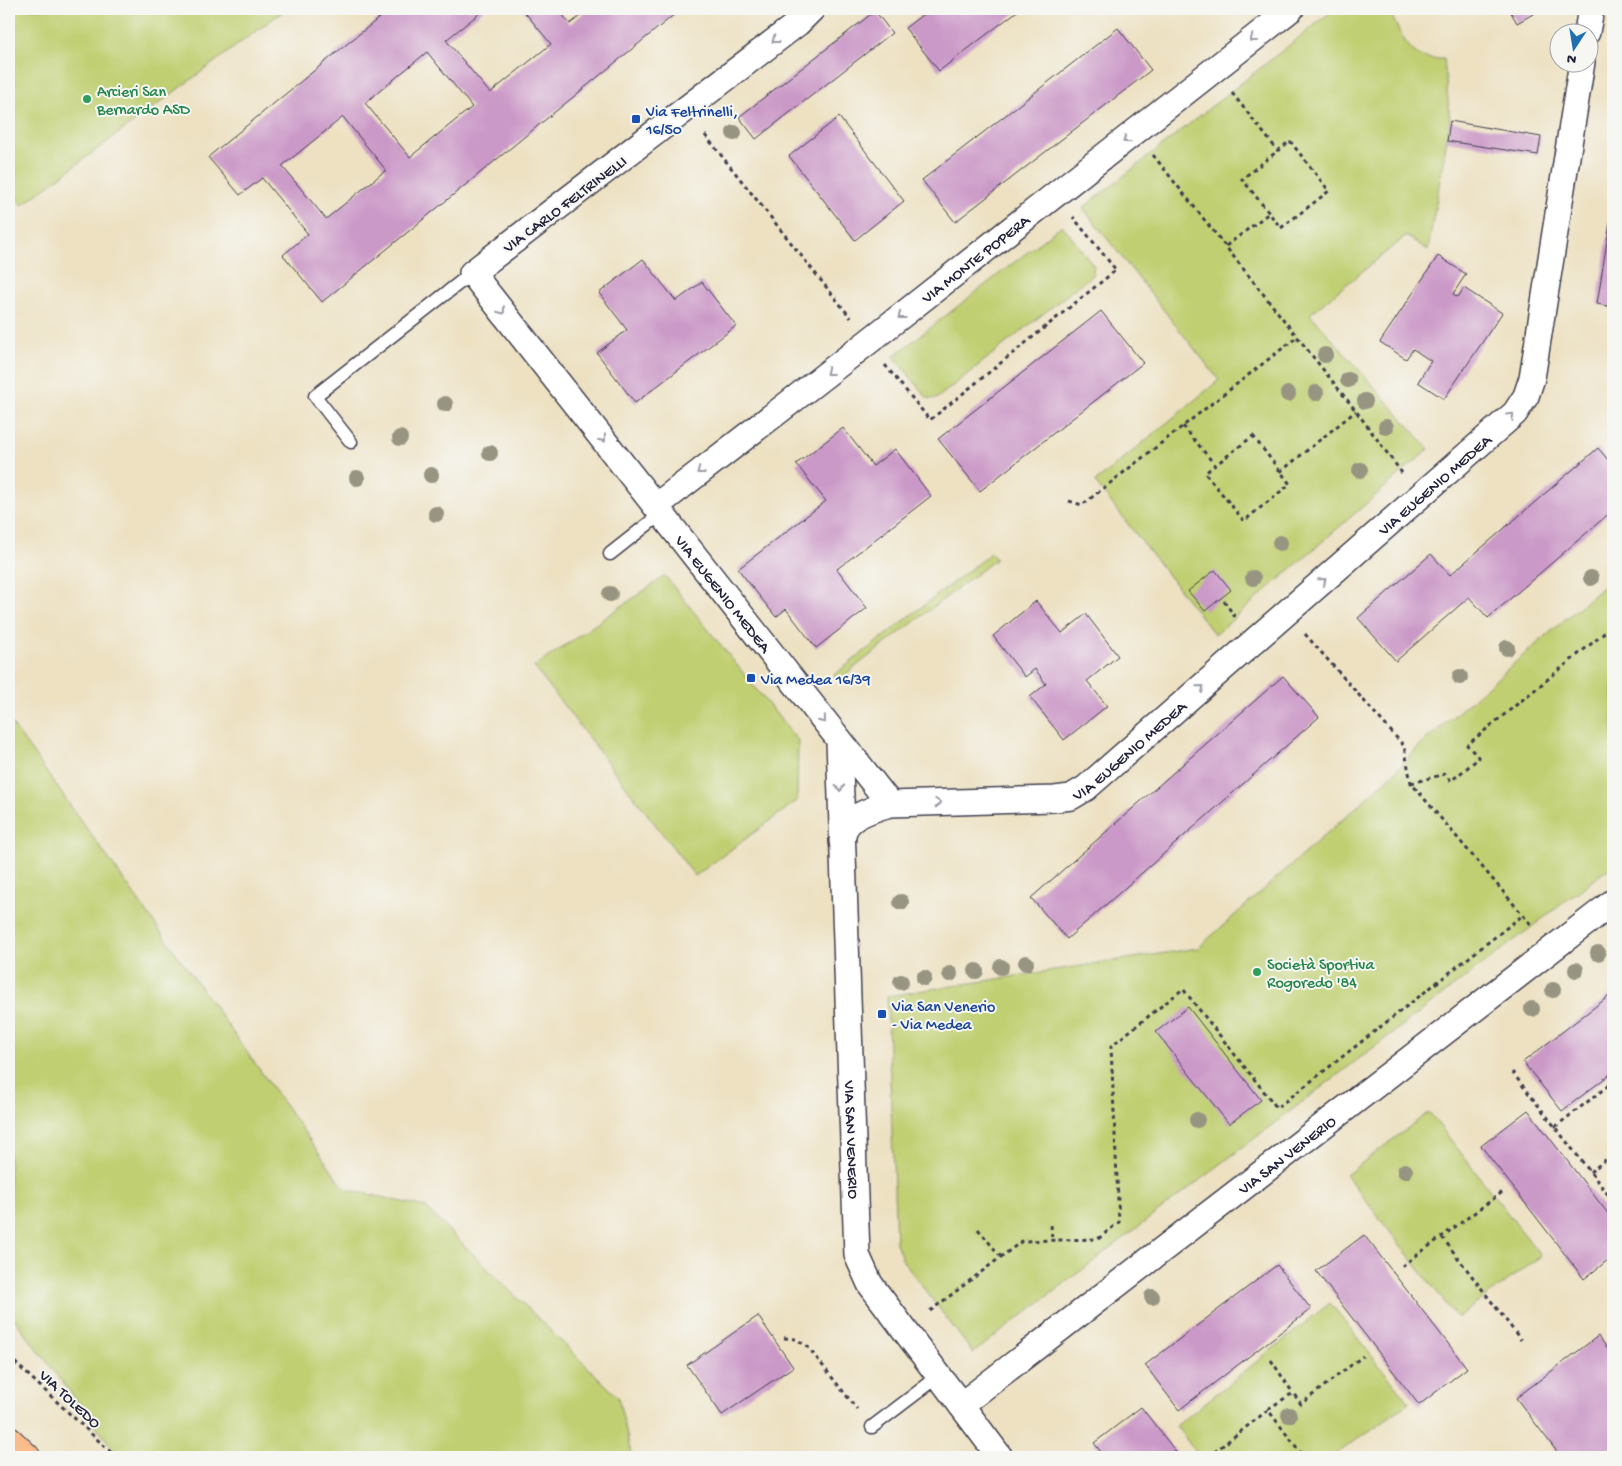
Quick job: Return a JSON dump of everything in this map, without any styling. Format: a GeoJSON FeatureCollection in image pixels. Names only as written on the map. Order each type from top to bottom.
{"type":"FeatureCollection","features":[{"type":"Feature","properties":{"kind":"highway"},"geometry":{"type":"LineString","coordinates":[[9,1442],[26,1457]]}},
{"type":"Feature","properties":{"kind":"street","name":"VIA CARLO FELTRINELLI"},"geometry":{"type":"LineString","coordinates":[[472,273],[790,28],[812,9]]}},
{"type":"Feature","properties":{"kind":"street","name":"VIA MONTE POPERA"},"geometry":{"type":"LineString","coordinates":[[659,510],[868,342],[1291,9]]}},
{"type":"Feature","properties":{"kind":"street"},"geometry":{"type":"LineString","coordinates":[[1589,22],[1591,9]]}},
{"type":"Feature","properties":{"kind":"street","name":"VIA EUGENIO MEDEA"},"geometry":{"type":"LineString","coordinates":[[472,273],[890,804],[1071,797],[1086,788],[1515,413],[1526,396],[1532,378],[1580,72]]}},
{"type":"Feature","properties":{"kind":"street","name":"VIA SAN VENERIO"},"geometry":{"type":"LineString","coordinates":[[839,740],[857,1255],[870,1284],[1000,1457]]}},
{"type":"Feature","properties":{"kind":"street"},"geometry":{"type":"LineString","coordinates":[[842,841],[845,829],[850,822],[868,810],[890,804]]}},
{"type":"Feature","properties":{"kind":"street","name":"VIA SAN VENERIO"},"geometry":{"type":"LineString","coordinates":[[961,1405],[1613,902]]}},
{"type":"Feature","properties":{"kind":"lane","name":"VIA CARLO FELTRINELLI"},"geometry":{"type":"LineString","coordinates":[[351,442],[315,396],[472,273]]}},
{"type":"Feature","properties":{"kind":"lane"},"geometry":{"type":"LineString","coordinates":[[610,554],[659,510]]}},
{"type":"Feature","properties":{"kind":"lane"},"geometry":{"type":"LineString","coordinates":[[872,1427],[939,1376]]}},
{"type":"Feature","properties":{"kind":"path"},"geometry":{"type":"LineString","coordinates":[[1231,91],[1278,151]]}},
{"type":"Feature","properties":{"kind":"path"},"geometry":{"type":"LineString","coordinates":[[705,135],[853,320]]}},
{"type":"Feature","properties":{"kind":"path"},"geometry":{"type":"LineString","coordinates":[[1290,141],[1329,191],[1281,228],[1242,179],[1278,151],[1290,141]]}},
{"type":"Feature","properties":{"kind":"path"},"geometry":{"type":"LineString","coordinates":[[1152,154],[1406,477]]}},
{"type":"Feature","properties":{"kind":"path"},"geometry":{"type":"LineString","coordinates":[[880,358],[930,420],[1116,270],[1068,211]]}},
{"type":"Feature","properties":{"kind":"path"},"geometry":{"type":"LineString","coordinates":[[1225,246],[1269,212]]}},
{"type":"Feature","properties":{"kind":"path"},"geometry":{"type":"LineString","coordinates":[[1069,501],[1082,505],[1297,337]]}},
{"type":"Feature","properties":{"kind":"path"},"geometry":{"type":"LineString","coordinates":[[1280,472],[1356,411]]}},
{"type":"Feature","properties":{"kind":"path"},"geometry":{"type":"LineString","coordinates":[[1183,426],[1215,465]]}},
{"type":"Feature","properties":{"kind":"path"},"geometry":{"type":"LineString","coordinates":[[1252,436],[1280,472],[1290,484],[1244,521],[1205,473],[1252,436]]}},
{"type":"Feature","properties":{"kind":"path"},"geometry":{"type":"LineString","coordinates":[[1224,601],[1239,622]]}},
{"type":"Feature","properties":{"kind":"path"},"geometry":{"type":"LineString","coordinates":[[1411,784],[1445,774],[1451,781],[1479,758],[1467,745],[1613,626]]}},
{"type":"Feature","properties":{"kind":"path"},"geometry":{"type":"LineString","coordinates":[[1301,629],[1404,746],[1411,784],[1551,949]]}},
{"type":"Feature","properties":{"kind":"path"},"geometry":{"type":"LineString","coordinates":[[930,1311],[1022,1241],[1098,1239],[1119,1222],[1111,1046],[1184,989],[1278,1108],[1523,915]]}},
{"type":"Feature","properties":{"kind":"path"},"geometry":{"type":"LineString","coordinates":[[1512,1072],[1613,1201]]}},
{"type":"Feature","properties":{"kind":"path"},"geometry":{"type":"LineString","coordinates":[[1555,1127],[1613,1082]]}},
{"type":"Feature","properties":{"kind":"path"},"geometry":{"type":"LineString","coordinates":[[1590,1172],[1613,1154]]}},
{"type":"Feature","properties":{"kind":"path"},"geometry":{"type":"LineString","coordinates":[[1402,1266],[1504,1191]]}},
{"type":"Feature","properties":{"kind":"path"},"geometry":{"type":"LineString","coordinates":[[1051,1225],[1052,1240]]}},
{"type":"Feature","properties":{"kind":"path"},"geometry":{"type":"LineString","coordinates":[[978,1229],[1001,1257]]}},
{"type":"Feature","properties":{"kind":"path"},"geometry":{"type":"LineString","coordinates":[[1442,1237],[1521,1340]]}},
{"type":"Feature","properties":{"kind":"path"},"geometry":{"type":"LineString","coordinates":[[784,1338],[796,1339],[808,1347],[872,1427]]}},
{"type":"Feature","properties":{"kind":"path"},"geometry":{"type":"LineString","coordinates":[[1270,1360],[1302,1404],[1363,1356]]}},
{"type":"Feature","properties":{"kind":"path","name":"VIA TOLEDO"},"geometry":{"type":"LineString","coordinates":[[9,1357],[116,1457]]}},
{"type":"Feature","properties":{"kind":"path"},"geometry":{"type":"LineString","coordinates":[[1208,1457],[1293,1393]]}},
{"type":"Feature","properties":{"kind":"path"},"geometry":{"type":"LineString","coordinates":[[1268,1410],[1304,1457]]}},
{"type":"Feature","properties":{"kind":"green space","name":"Arcieri San Bernardo ASD"},"geometry":{"type":"Polygon","coordinates":[[[9,9],[286,9],[22,205],[9,189],[9,9]]]}},
{"type":"Feature","properties":{"kind":"green space"},"geometry":{"type":"Polygon","coordinates":[[[1335,9],[1388,9],[1403,38],[1414,51],[1420,56],[1427,58],[1444,59],[1450,121],[1428,250],[1406,236],[1310,314],[1429,449],[1215,635],[1095,482],[1219,380],[1083,208],[1335,9]]]}},
{"type":"Feature","properties":{"kind":"green space"},"geometry":{"type":"Polygon","coordinates":[[[1062,225],[1094,266],[1092,275],[936,399],[927,398],[894,356],[1062,225]]]}},
{"type":"Feature","properties":{"kind":"green space"},"geometry":{"type":"Polygon","coordinates":[[[991,553],[996,559],[838,680],[834,675],[991,553]]]}},
{"type":"Feature","properties":{"kind":"green space"},"geometry":{"type":"Polygon","coordinates":[[[665,576],[798,741],[797,801],[695,876],[534,667],[665,576]]]}},
{"type":"Feature","properties":{"kind":"green space","name":"Società Sportiva Rogoredo '84"},"geometry":{"type":"Polygon","coordinates":[[[1613,578],[1613,865],[973,1353],[903,1261],[896,1243],[887,996],[1198,948],[1391,776],[1421,744],[1613,578]]]}},
{"type":"Feature","properties":{"kind":"green space"},"geometry":{"type":"Polygon","coordinates":[[[9,720],[345,1189],[425,1207],[618,1397],[632,1457],[122,1457],[108,1442],[9,1312],[9,720]]]}},
{"type":"Feature","properties":{"kind":"green space"},"geometry":{"type":"Polygon","coordinates":[[[1429,1112],[1541,1256],[1457,1318],[1346,1175],[1429,1112]]]}},
{"type":"Feature","properties":{"kind":"green space"},"geometry":{"type":"Polygon","coordinates":[[[1330,1303],[1409,1403],[1332,1457],[1200,1457],[1176,1426],[1330,1303]]]}},
{"type":"Feature","properties":{"kind":"building"},"geometry":{"type":"Polygon","coordinates":[[[390,9],[485,9],[446,40],[490,93],[551,44],[522,9],[558,9],[570,24],[589,9],[681,9],[322,302],[283,255],[308,234],[262,178],[240,195],[208,157],[390,9]],[[427,52],[365,103],[410,157],[472,107],[427,52]],[[343,117],[282,166],[326,219],[386,170],[343,117]]]}},
{"type":"Feature","properties":{"kind":"building"},"geometry":{"type":"Polygon","coordinates":[[[930,9],[1020,9],[939,71],[905,28],[930,9]]]}},
{"type":"Feature","properties":{"kind":"building"},"geometry":{"type":"Polygon","coordinates":[[[1509,9],[1542,9],[1517,23],[1509,9]]]}},
{"type":"Feature","properties":{"kind":"building"},"geometry":{"type":"Polygon","coordinates":[[[875,11],[892,33],[756,139],[739,117],[875,11]]]}},
{"type":"Feature","properties":{"kind":"building"},"geometry":{"type":"Polygon","coordinates":[[[1118,28],[1151,70],[955,222],[922,180],[1118,28]]]}},
{"type":"Feature","properties":{"kind":"building"},"geometry":{"type":"Polygon","coordinates":[[[839,117],[904,201],[855,240],[789,156],[839,117]]]}},
{"type":"Feature","properties":{"kind":"building"},"geometry":{"type":"Polygon","coordinates":[[[1450,121],[1541,137],[1538,155],[1447,141],[1450,121]]]}},
{"type":"Feature","properties":{"kind":"building"},"geometry":{"type":"Polygon","coordinates":[[[1613,210],[1613,307],[1597,304],[1613,210]]]}},
{"type":"Feature","properties":{"kind":"building"},"geometry":{"type":"Polygon","coordinates":[[[1438,256],[1466,274],[1453,294],[1458,297],[1464,288],[1502,313],[1444,399],[1418,382],[1431,361],[1413,349],[1406,359],[1380,342],[1438,256]]]}},
{"type":"Feature","properties":{"kind":"building"},"geometry":{"type":"Polygon","coordinates":[[[643,259],[676,301],[702,282],[736,326],[635,403],[597,353],[627,330],[599,293],[643,259]]]}},
{"type":"Feature","properties":{"kind":"building"},"geometry":{"type":"Polygon","coordinates":[[[1101,311],[1143,363],[980,491],[938,439],[1101,311]]]}},
{"type":"Feature","properties":{"kind":"building"},"geometry":{"type":"Polygon","coordinates":[[[843,428],[873,466],[895,449],[931,496],[837,569],[867,608],[816,648],[786,609],[776,617],[738,569],[826,501],[796,464],[843,428]]]}},
{"type":"Feature","properties":{"kind":"building"},"geometry":{"type":"Polygon","coordinates":[[[1598,448],[1613,466],[1613,510],[1488,618],[1469,597],[1396,661],[1358,618],[1431,554],[1450,575],[1598,448]]]}},
{"type":"Feature","properties":{"kind":"building"},"geometry":{"type":"Polygon","coordinates":[[[1215,570],[1231,590],[1205,611],[1188,591],[1215,570]]]}},
{"type":"Feature","properties":{"kind":"building"},"geometry":{"type":"Polygon","coordinates":[[[1036,601],[1062,633],[1086,614],[1118,656],[1087,681],[1107,706],[1064,740],[1030,697],[1046,684],[1035,669],[1025,677],[993,636],[1036,601]]]}},
{"type":"Feature","properties":{"kind":"building"},"geometry":{"type":"Polygon","coordinates":[[[1283,676],[1319,717],[1067,939],[1031,898],[1283,676]]]}},
{"type":"Feature","properties":{"kind":"building"},"geometry":{"type":"Polygon","coordinates":[[[1613,993],[1613,1072],[1562,1111],[1523,1062],[1613,993]]]}},
{"type":"Feature","properties":{"kind":"building"},"geometry":{"type":"Polygon","coordinates":[[[1188,1007],[1261,1100],[1229,1124],[1156,1032],[1188,1007]]]}},
{"type":"Feature","properties":{"kind":"building"},"geometry":{"type":"Polygon","coordinates":[[[1528,1110],[1613,1220],[1613,1256],[1584,1279],[1481,1146],[1528,1110]]]}},
{"type":"Feature","properties":{"kind":"building"},"geometry":{"type":"Polygon","coordinates":[[[1364,1235],[1467,1368],[1419,1405],[1316,1271],[1364,1235]]]}},
{"type":"Feature","properties":{"kind":"building"},"geometry":{"type":"Polygon","coordinates":[[[1277,1265],[1311,1309],[1179,1410],[1145,1365],[1277,1265]]]}},
{"type":"Feature","properties":{"kind":"building"},"geometry":{"type":"Polygon","coordinates":[[[758,1316],[793,1367],[722,1415],[687,1365],[758,1316]]]}},
{"type":"Feature","properties":{"kind":"building"},"geometry":{"type":"Polygon","coordinates":[[[1598,1336],[1613,1355],[1613,1454],[1609,1457],[1561,1457],[1516,1398],[1598,1336]]]}},
{"type":"Feature","properties":{"kind":"building"},"geometry":{"type":"Polygon","coordinates":[[[1141,1407],[1180,1457],[1105,1457],[1094,1443],[1141,1407]]]}},
{"type":"Feature","properties":{"kind":"place","name":"Arcieri San Bernardo ASD"},"geometry":{"type":"Point","coordinates":[87,99]}},
{"type":"Feature","properties":{"kind":"place","name":"Via Feltrinelli, 16/50"},"geometry":{"type":"Point","coordinates":[636,119]}},
{"type":"Feature","properties":{"kind":"place","name":"Via Medea 16/39"},"geometry":{"type":"Point","coordinates":[751,678]}},
{"type":"Feature","properties":{"kind":"place","name":"Società Sportiva Rogoredo '84"},"geometry":{"type":"Point","coordinates":[1257,972]}},
{"type":"Feature","properties":{"kind":"place","name":"Via San Venerio - Via Medea"},"geometry":{"type":"Point","coordinates":[882,1014]}}]}
